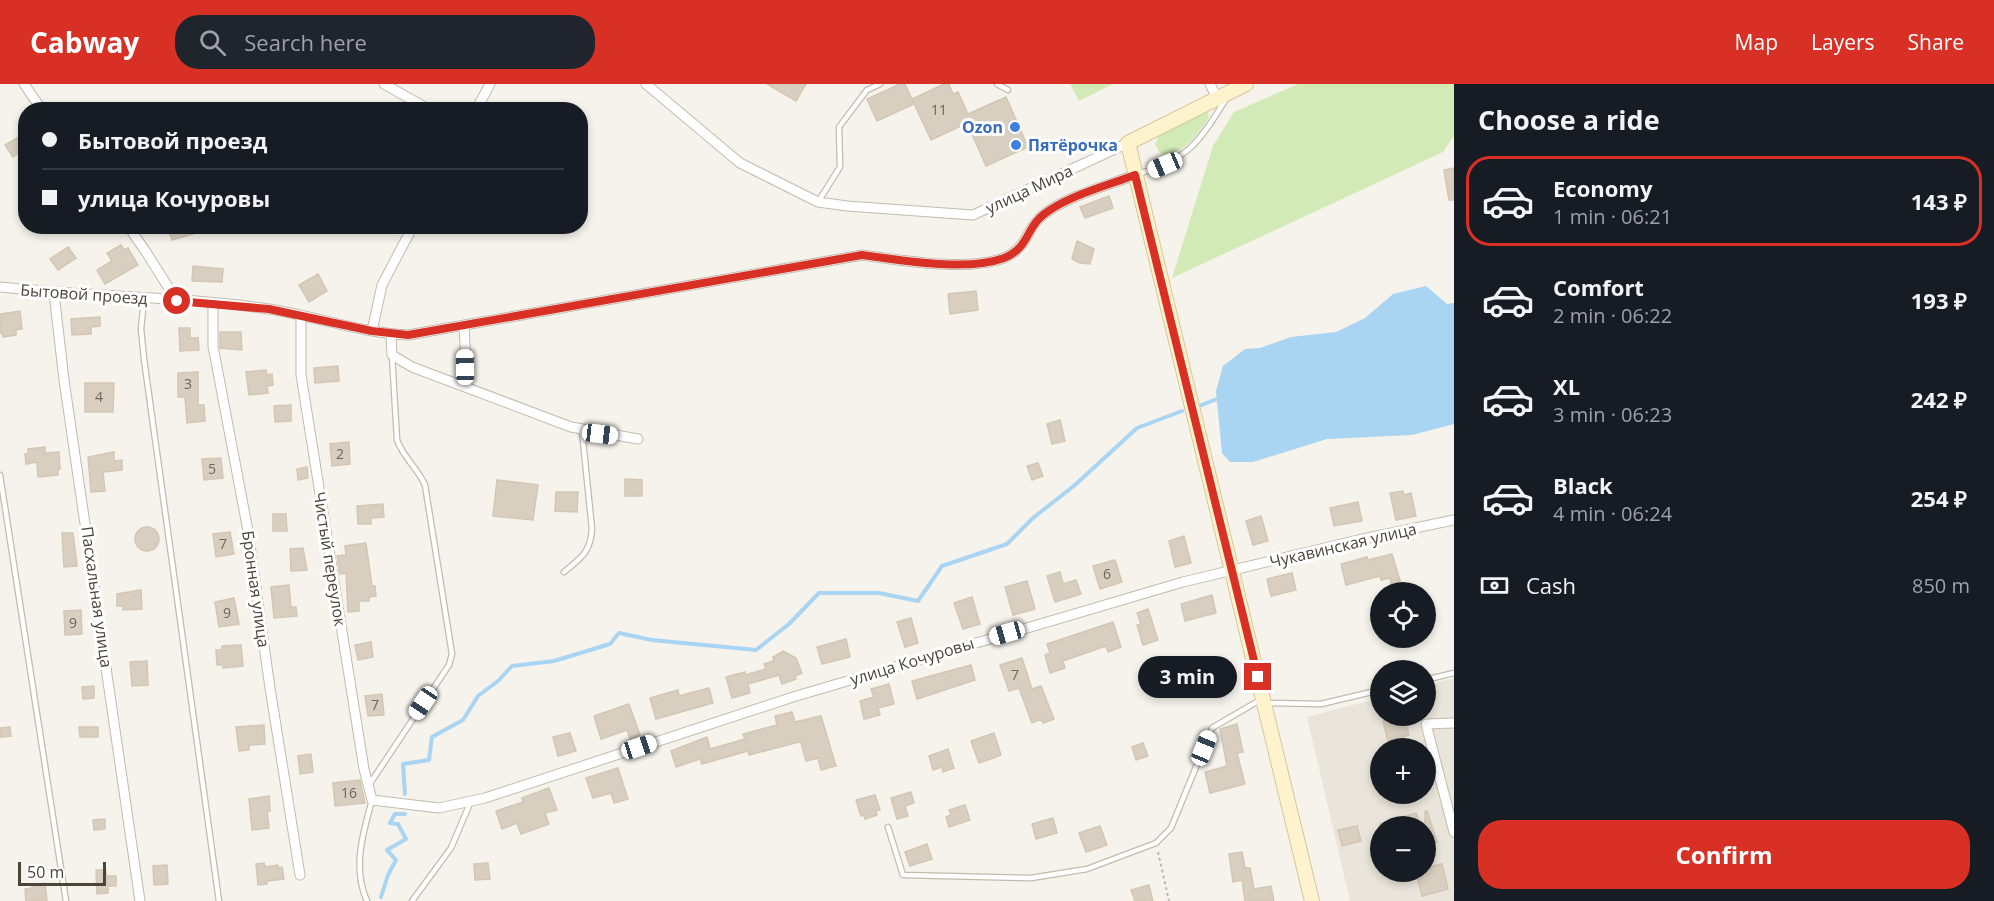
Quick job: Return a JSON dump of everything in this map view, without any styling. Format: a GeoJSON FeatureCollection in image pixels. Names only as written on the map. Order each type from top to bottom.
{"type":"FeatureCollection","features":[{"type":"Feature","properties":{"kind":"street"},"geometry":{"type":"LineString","coordinates":[[24,84],[36,102]]}},
{"type":"Feature","properties":{"kind":"street"},"geometry":{"type":"LineString","coordinates":[[384,84],[416,102]]}},
{"type":"Feature","properties":{"kind":"street"},"geometry":{"type":"LineString","coordinates":[[480,102],[490,84]]}},
{"type":"Feature","properties":{"kind":"street"},"geometry":{"type":"LineString","coordinates":[[646,84],[740,163],[818,202]]}},
{"type":"Feature","properties":{"kind":"street"},"geometry":{"type":"LineString","coordinates":[[1210,84],[1217,98]]}},
{"type":"Feature","properties":{"kind":"street","name":"улица Мира"},"geometry":{"type":"LineString","coordinates":[[818,202],[973,215],[1128,143],[1246,84]]}},
{"type":"Feature","properties":{"kind":"street"},"geometry":{"type":"LineString","coordinates":[[1128,143],[1312,901]]}},
{"type":"Feature","properties":{"kind":"street","name":"Бытовой проезд"},"geometry":{"type":"LineString","coordinates":[[0,287],[269,309],[372,331],[408,335],[862,255],[912,261],[971,264],[1003,258],[1019,250],[1040,217],[1056,206],[1135,175]]}},
{"type":"Feature","properties":{"kind":"street"},"geometry":{"type":"LineString","coordinates":[[134,234],[177,301]]}},
{"type":"Feature","properties":{"kind":"street"},"geometry":{"type":"LineString","coordinates":[[372,331],[382,285],[409,234]]}},
{"type":"Feature","properties":{"kind":"street","name":"Пасхальная улица"},"geometry":{"type":"LineString","coordinates":[[54,293],[64,380],[140,901]]}},
{"type":"Feature","properties":{"kind":"street","name":"Бронная улица"},"geometry":{"type":"LineString","coordinates":[[213,304],[213,346],[248,531],[300,875]]}},
{"type":"Feature","properties":{"kind":"street","name":"Чистый переулок"},"geometry":{"type":"LineString","coordinates":[[301,316],[301,375],[364,769],[372,800]]}},
{"type":"Feature","properties":{"kind":"street"},"geometry":{"type":"LineString","coordinates":[[464,325],[467,388]]}},
{"type":"Feature","properties":{"kind":"street"},"geometry":{"type":"LineString","coordinates":[[391,334],[392,355],[412,367],[582,431],[638,439]]}},
{"type":"Feature","properties":{"kind":"street","name":"Чукавинская улица"},"geometry":{"type":"LineString","coordinates":[[1232,572],[1358,540],[1454,520]]}},
{"type":"Feature","properties":{"kind":"street","name":"улица Кочуровы"},"geometry":{"type":"LineString","coordinates":[[372,800],[439,808],[471,801],[816,690],[1183,582],[1232,572]]}},
{"type":"Feature","properties":{"kind":"street"},"geometry":{"type":"LineString","coordinates":[[1454,723],[1426,724],[1454,832]]}},
{"type":"Feature","properties":{"kind":"lane"},"geometry":{"type":"LineString","coordinates":[[818,202],[840,166],[839,127],[867,90],[880,84]]}},
{"type":"Feature","properties":{"kind":"lane"},"geometry":{"type":"LineString","coordinates":[[997,84],[1008,90]]}},
{"type":"Feature","properties":{"kind":"lane"},"geometry":{"type":"LineString","coordinates":[[1135,175],[1176,160],[1202,138],[1231,91]]}},
{"type":"Feature","properties":{"kind":"lane"},"geometry":{"type":"LineString","coordinates":[[144,299],[141,329],[144,359],[219,901]]}},
{"type":"Feature","properties":{"kind":"lane"},"geometry":{"type":"LineString","coordinates":[[369,785],[449,665],[452,654],[425,485],[401,450],[397,440],[392,355]]}},
{"type":"Feature","properties":{"kind":"lane"},"geometry":{"type":"LineString","coordinates":[[564,572],[582,557],[591,544],[592,529],[582,431]]}},
{"type":"Feature","properties":{"kind":"lane"},"geometry":{"type":"LineString","coordinates":[[0,475],[66,901]]}},
{"type":"Feature","properties":{"kind":"lane"},"geometry":{"type":"LineString","coordinates":[[1436,677],[1454,673]]}},
{"type":"Feature","properties":{"kind":"lane"},"geometry":{"type":"LineString","coordinates":[[888,827],[903,875],[1031,878],[1087,869],[1156,843],[1171,828],[1212,728],[1263,701],[1321,704],[1370,692]]}},
{"type":"Feature","properties":{"kind":"lane"},"geometry":{"type":"LineString","coordinates":[[367,901],[360,880],[360,856],[364,828],[372,800]]}},
{"type":"Feature","properties":{"kind":"lane"},"geometry":{"type":"LineString","coordinates":[[412,901],[451,848],[471,801]]}},
{"type":"Feature","properties":{"kind":"path"},"geometry":{"type":"LineString","coordinates":[[1156,843],[1169,901]]}},
{"type":"Feature","properties":{"kind":"shaded area"},"geometry":{"type":"Polygon","coordinates":[[[1454,678],[1454,901],[1350,901],[1307,717],[1370,701],[1370,726],[1436,726],[1436,683],[1454,678]]]}},
{"type":"Feature","properties":{"kind":"green space"},"geometry":{"type":"Polygon","coordinates":[[[1070,84],[1113,84],[1079,101],[1070,84]]]}},
{"type":"Feature","properties":{"kind":"green space"},"geometry":{"type":"Polygon","coordinates":[[[1298,84],[1454,84],[1454,136],[1443,152],[1172,278],[1213,146],[1234,112],[1298,84]]]}},
{"type":"Feature","properties":{"kind":"green space"},"geometry":{"type":"Polygon","coordinates":[[[1208,111],[1209,117],[1196,136],[1185,146],[1165,155],[1160,153],[1155,144],[1160,134],[1208,111]]]}},
{"type":"Feature","properties":{"kind":"water"},"geometry":{"type":"Polygon","coordinates":[[[1426,286],[1447,304],[1454,303],[1454,424],[1412,435],[1327,439],[1253,462],[1230,462],[1222,453],[1216,391],[1223,366],[1245,349],[1260,348],[1291,337],[1336,332],[1365,318],[1393,294],[1426,286]]]}},
{"type":"Feature","properties":{"kind":"building"},"geometry":{"type":"Polygon","coordinates":[[[767,84],[806,84],[796,101],[767,84]]]}},
{"type":"Feature","properties":{"kind":"building"},"geometry":{"type":"Polygon","coordinates":[[[900,84],[905,84],[914,104],[877,121],[867,99],[900,84]]]}},
{"type":"Feature","properties":{"kind":"building"},"geometry":{"type":"Polygon","coordinates":[[[944,84],[949,84],[953,94],[958,92],[968,114],[1006,97],[1028,147],[986,166],[967,123],[931,140],[912,99],[944,84]]]}},
{"type":"Feature","properties":{"kind":"building"},"geometry":{"type":"Polygon","coordinates":[[[18,138],[18,154],[13,157],[5,145],[18,138]]]}},
{"type":"Feature","properties":{"kind":"building"},"geometry":{"type":"Polygon","coordinates":[[[1454,168],[1454,200],[1449,200],[1444,170],[1454,168]]]}},
{"type":"Feature","properties":{"kind":"building"},"geometry":{"type":"Polygon","coordinates":[[[1109,196],[1113,208],[1085,218],[1080,207],[1109,196]]]}},
{"type":"Feature","properties":{"kind":"building"},"geometry":{"type":"Polygon","coordinates":[[[170,234],[193,234],[172,240],[170,234]]]}},
{"type":"Feature","properties":{"kind":"building"},"geometry":{"type":"Polygon","coordinates":[[[1077,241],[1094,249],[1090,264],[1072,259],[1077,241]]]}},
{"type":"Feature","properties":{"kind":"building"},"geometry":{"type":"Polygon","coordinates":[[[121,245],[124,250],[128,248],[138,265],[105,284],[97,270],[112,261],[107,253],[121,245]]]}},
{"type":"Feature","properties":{"kind":"building"},"geometry":{"type":"Polygon","coordinates":[[[68,247],[76,258],[58,270],[50,259],[68,247]]]}},
{"type":"Feature","properties":{"kind":"building"},"geometry":{"type":"Polygon","coordinates":[[[193,266],[223,269],[222,282],[192,281],[193,266]]]}},
{"type":"Feature","properties":{"kind":"building"},"geometry":{"type":"Polygon","coordinates":[[[318,274],[327,291],[309,302],[299,285],[318,274]]]}},
{"type":"Feature","properties":{"kind":"building"},"geometry":{"type":"Polygon","coordinates":[[[976,291],[978,310],[950,314],[948,294],[976,291]]]}},
{"type":"Feature","properties":{"kind":"building"},"geometry":{"type":"Polygon","coordinates":[[[20,311],[22,329],[16,330],[16,335],[3,337],[0,333],[0,314],[20,311]]]}},
{"type":"Feature","properties":{"kind":"building"},"geometry":{"type":"Polygon","coordinates":[[[100,317],[100,326],[91,327],[91,334],[72,335],[71,319],[100,317]]]}},
{"type":"Feature","properties":{"kind":"building"},"geometry":{"type":"Polygon","coordinates":[[[179,328],[190,328],[190,338],[198,338],[199,350],[180,351],[179,328]]]}},
{"type":"Feature","properties":{"kind":"building"},"geometry":{"type":"Polygon","coordinates":[[[220,332],[241,332],[242,350],[220,348],[220,332]]]}},
{"type":"Feature","properties":{"kind":"building"},"geometry":{"type":"Polygon","coordinates":[[[338,366],[339,381],[315,383],[314,368],[338,366]]]}},
{"type":"Feature","properties":{"kind":"building"},"geometry":{"type":"Polygon","coordinates":[[[266,370],[267,375],[272,374],[273,385],[267,386],[268,393],[249,395],[246,372],[266,370]]]}},
{"type":"Feature","properties":{"kind":"building"},"geometry":{"type":"Polygon","coordinates":[[[198,372],[198,405],[204,405],[205,421],[187,423],[185,397],[178,397],[178,373],[198,372]]]}},
{"type":"Feature","properties":{"kind":"building"},"geometry":{"type":"Polygon","coordinates":[[[85,383],[114,383],[113,412],[85,412],[85,383]]]}},
{"type":"Feature","properties":{"kind":"building"},"geometry":{"type":"Polygon","coordinates":[[[291,405],[291,421],[275,422],[274,406],[291,405]]]}},
{"type":"Feature","properties":{"kind":"building"},"geometry":{"type":"Polygon","coordinates":[[[1060,420],[1065,441],[1052,444],[1047,424],[1060,420]]]}},
{"type":"Feature","properties":{"kind":"building"},"geometry":{"type":"Polygon","coordinates":[[[349,442],[350,464],[332,466],[330,444],[349,442]]]}},
{"type":"Feature","properties":{"kind":"building"},"geometry":{"type":"Polygon","coordinates":[[[45,447],[45,453],[59,452],[58,475],[38,477],[37,462],[26,464],[25,454],[28,454],[28,449],[45,447]]]}},
{"type":"Feature","properties":{"kind":"building"},"geometry":{"type":"Polygon","coordinates":[[[114,452],[114,461],[122,460],[122,470],[103,472],[105,491],[91,492],[88,457],[114,452]]]}},
{"type":"Feature","properties":{"kind":"building"},"geometry":{"type":"Polygon","coordinates":[[[221,458],[223,478],[204,480],[202,459],[221,458]]]}},
{"type":"Feature","properties":{"kind":"building"},"geometry":{"type":"Polygon","coordinates":[[[1038,463],[1043,476],[1032,480],[1027,466],[1038,463]]]}},
{"type":"Feature","properties":{"kind":"building"},"geometry":{"type":"Polygon","coordinates":[[[307,467],[308,478],[298,480],[297,469],[307,467]]]}},
{"type":"Feature","properties":{"kind":"building"},"geometry":{"type":"Polygon","coordinates":[[[625,479],[642,480],[642,496],[625,496],[625,479]]]}},
{"type":"Feature","properties":{"kind":"building"},"geometry":{"type":"Polygon","coordinates":[[[497,480],[538,485],[533,520],[493,516],[497,480]]]}},
{"type":"Feature","properties":{"kind":"building"},"geometry":{"type":"Polygon","coordinates":[[[1403,491],[1404,495],[1411,493],[1416,516],[1396,520],[1390,493],[1403,491]]]}},
{"type":"Feature","properties":{"kind":"building"},"geometry":{"type":"Polygon","coordinates":[[[556,492],[578,492],[577,512],[555,511],[556,492]]]}},
{"type":"Feature","properties":{"kind":"building"},"geometry":{"type":"Polygon","coordinates":[[[1358,502],[1362,521],[1334,526],[1330,508],[1358,502]]]}},
{"type":"Feature","properties":{"kind":"building"},"geometry":{"type":"Polygon","coordinates":[[[383,504],[384,517],[371,518],[371,524],[358,524],[357,506],[383,504]]]}},
{"type":"Feature","properties":{"kind":"building"},"geometry":{"type":"Polygon","coordinates":[[[273,514],[286,514],[287,531],[273,531],[273,514]]]}},
{"type":"Feature","properties":{"kind":"building"},"geometry":{"type":"Polygon","coordinates":[[[1261,516],[1268,541],[1253,545],[1246,521],[1261,516]]]}},
{"type":"Feature","properties":{"kind":"building"},"geometry":{"type":"Polygon","coordinates":[[[147,527],[155,531],[159,539],[155,547],[147,551],[139,547],[135,539],[139,531],[147,527]]]}},
{"type":"Feature","properties":{"kind":"building"},"geometry":{"type":"Polygon","coordinates":[[[230,532],[234,554],[216,557],[213,534],[230,532]]]}},
{"type":"Feature","properties":{"kind":"building"},"geometry":{"type":"Polygon","coordinates":[[[62,533],[73,533],[77,566],[64,567],[62,533]]]}},
{"type":"Feature","properties":{"kind":"building"},"geometry":{"type":"Polygon","coordinates":[[[1184,536],[1191,563],[1175,567],[1169,541],[1184,536]]]}},
{"type":"Feature","properties":{"kind":"building"},"geometry":{"type":"Polygon","coordinates":[[[366,543],[372,586],[375,586],[376,596],[369,597],[369,601],[359,601],[359,611],[348,612],[346,573],[340,574],[337,556],[346,555],[345,546],[366,543]]]}},
{"type":"Feature","properties":{"kind":"building"},"geometry":{"type":"Polygon","coordinates":[[[303,548],[307,570],[291,571],[290,549],[303,548]]]}},
{"type":"Feature","properties":{"kind":"building"},"geometry":{"type":"Polygon","coordinates":[[[1392,554],[1400,582],[1391,582],[1390,578],[1381,580],[1380,576],[1346,585],[1341,564],[1367,557],[1368,560],[1392,554]]]}},
{"type":"Feature","properties":{"kind":"building"},"geometry":{"type":"Polygon","coordinates":[[[1115,560],[1122,582],[1100,589],[1093,566],[1115,560]]]}},
{"type":"Feature","properties":{"kind":"building"},"geometry":{"type":"Polygon","coordinates":[[[1060,572],[1063,584],[1076,580],[1081,594],[1055,602],[1047,576],[1060,572]]]}},
{"type":"Feature","properties":{"kind":"building"},"geometry":{"type":"Polygon","coordinates":[[[1292,573],[1296,590],[1271,596],[1267,579],[1292,573]]]}},
{"type":"Feature","properties":{"kind":"building"},"geometry":{"type":"Polygon","coordinates":[[[1027,581],[1035,609],[1013,615],[1005,587],[1027,581]]]}},
{"type":"Feature","properties":{"kind":"building"},"geometry":{"type":"Polygon","coordinates":[[[289,585],[291,607],[296,607],[297,616],[274,618],[271,587],[289,585]]]}},
{"type":"Feature","properties":{"kind":"building"},"geometry":{"type":"Polygon","coordinates":[[[141,590],[142,609],[123,610],[123,606],[117,606],[117,594],[141,590]]]}},
{"type":"Feature","properties":{"kind":"building"},"geometry":{"type":"Polygon","coordinates":[[[1212,595],[1216,613],[1185,621],[1181,604],[1212,595]]]}},
{"type":"Feature","properties":{"kind":"building"},"geometry":{"type":"Polygon","coordinates":[[[972,597],[980,624],[963,629],[954,603],[972,597]]]}},
{"type":"Feature","properties":{"kind":"building"},"geometry":{"type":"Polygon","coordinates":[[[234,598],[239,624],[219,627],[215,602],[234,598]]]}},
{"type":"Feature","properties":{"kind":"building"},"geometry":{"type":"Polygon","coordinates":[[[1148,609],[1158,640],[1143,645],[1137,625],[1141,624],[1137,613],[1148,609]]]}},
{"type":"Feature","properties":{"kind":"building"},"geometry":{"type":"Polygon","coordinates":[[[81,610],[82,634],[65,635],[64,611],[81,610]]]}},
{"type":"Feature","properties":{"kind":"building"},"geometry":{"type":"Polygon","coordinates":[[[911,618],[918,643],[905,647],[897,622],[911,618]]]}},
{"type":"Feature","properties":{"kind":"building"},"geometry":{"type":"Polygon","coordinates":[[[1113,622],[1121,647],[1108,652],[1106,646],[1063,661],[1065,668],[1050,673],[1045,655],[1050,653],[1047,644],[1113,622]]]}},
{"type":"Feature","properties":{"kind":"building"},"geometry":{"type":"Polygon","coordinates":[[[846,639],[850,657],[822,664],[817,647],[846,639]]]}},
{"type":"Feature","properties":{"kind":"building"},"geometry":{"type":"Polygon","coordinates":[[[371,642],[373,657],[358,660],[355,645],[371,642]]]}},
{"type":"Feature","properties":{"kind":"building"},"geometry":{"type":"Polygon","coordinates":[[[241,645],[243,666],[223,668],[223,665],[217,665],[216,650],[222,650],[222,646],[241,645]]]}},
{"type":"Feature","properties":{"kind":"building"},"geometry":{"type":"Polygon","coordinates":[[[783,651],[796,658],[802,673],[795,676],[796,679],[782,684],[779,675],[748,684],[750,693],[732,698],[726,677],[766,669],[764,664],[774,661],[773,657],[783,651]]]}},
{"type":"Feature","properties":{"kind":"building"},"geometry":{"type":"Polygon","coordinates":[[[1022,658],[1032,689],[1041,686],[1054,719],[1043,723],[1041,719],[1032,723],[1019,688],[1009,691],[1000,665],[1022,658]]]}},
{"type":"Feature","properties":{"kind":"building"},"geometry":{"type":"Polygon","coordinates":[[[147,661],[148,685],[132,686],[130,662],[147,661]]]}},
{"type":"Feature","properties":{"kind":"building"},"geometry":{"type":"Polygon","coordinates":[[[971,665],[975,680],[917,699],[912,681],[971,665]]]}},
{"type":"Feature","properties":{"kind":"building"},"geometry":{"type":"Polygon","coordinates":[[[889,684],[894,704],[878,708],[880,715],[864,719],[860,701],[874,697],[871,689],[889,684]]]}},
{"type":"Feature","properties":{"kind":"building"},"geometry":{"type":"Polygon","coordinates":[[[94,686],[94,698],[83,699],[82,687],[94,686]]]}},
{"type":"Feature","properties":{"kind":"building"},"geometry":{"type":"Polygon","coordinates":[[[709,688],[713,703],[656,719],[650,698],[678,690],[679,696],[709,688]]]}},
{"type":"Feature","properties":{"kind":"building"},"geometry":{"type":"Polygon","coordinates":[[[382,694],[384,715],[368,716],[365,696],[382,694]]]}},
{"type":"Feature","properties":{"kind":"building"},"geometry":{"type":"Polygon","coordinates":[[[629,704],[640,735],[630,739],[627,730],[601,739],[594,716],[629,704]]]}},
{"type":"Feature","properties":{"kind":"building"},"geometry":{"type":"Polygon","coordinates":[[[792,712],[795,722],[821,716],[836,766],[821,770],[818,758],[806,761],[799,742],[749,755],[748,751],[702,764],[700,759],[676,767],[671,751],[707,737],[710,749],[745,739],[743,734],[777,725],[775,716],[792,712]]]}},
{"type":"Feature","properties":{"kind":"building"},"geometry":{"type":"Polygon","coordinates":[[[1237,724],[1243,752],[1237,753],[1245,784],[1210,793],[1205,772],[1227,766],[1220,729],[1237,724]]]}},
{"type":"Feature","properties":{"kind":"building"},"geometry":{"type":"Polygon","coordinates":[[[264,725],[265,744],[249,745],[249,750],[239,751],[236,727],[264,725]]]}},
{"type":"Feature","properties":{"kind":"building"},"geometry":{"type":"Polygon","coordinates":[[[1384,726],[1407,726],[1409,735],[1387,738],[1384,726]]]}},
{"type":"Feature","properties":{"kind":"building"},"geometry":{"type":"Polygon","coordinates":[[[10,727],[11,736],[0,737],[0,728],[10,727]]]}},
{"type":"Feature","properties":{"kind":"building"},"geometry":{"type":"Polygon","coordinates":[[[79,727],[98,727],[98,737],[80,737],[79,727]]]}},
{"type":"Feature","properties":{"kind":"building"},"geometry":{"type":"Polygon","coordinates":[[[570,733],[576,751],[558,756],[553,737],[570,733]]]}},
{"type":"Feature","properties":{"kind":"building"},"geometry":{"type":"Polygon","coordinates":[[[994,733],[1001,755],[979,763],[971,741],[994,733]]]}},
{"type":"Feature","properties":{"kind":"building"},"geometry":{"type":"Polygon","coordinates":[[[1143,743],[1148,756],[1136,760],[1132,747],[1143,743]]]}},
{"type":"Feature","properties":{"kind":"building"},"geometry":{"type":"Polygon","coordinates":[[[948,749],[954,768],[943,772],[942,767],[933,770],[929,756],[948,749]]]}},
{"type":"Feature","properties":{"kind":"building"},"geometry":{"type":"Polygon","coordinates":[[[311,754],[313,772],[300,774],[298,756],[311,754]]]}},
{"type":"Feature","properties":{"kind":"building"},"geometry":{"type":"Polygon","coordinates":[[[618,768],[628,799],[614,803],[611,793],[593,798],[586,778],[618,768]]]}},
{"type":"Feature","properties":{"kind":"building"},"geometry":{"type":"Polygon","coordinates":[[[360,780],[365,803],[335,806],[333,783],[360,780]]]}},
{"type":"Feature","properties":{"kind":"building"},"geometry":{"type":"Polygon","coordinates":[[[549,788],[557,810],[545,813],[549,824],[521,834],[517,823],[502,829],[496,811],[523,802],[522,798],[549,788]]]}},
{"type":"Feature","properties":{"kind":"building"},"geometry":{"type":"Polygon","coordinates":[[[911,792],[914,803],[905,806],[908,816],[897,819],[891,798],[911,792]]]}},
{"type":"Feature","properties":{"kind":"building"},"geometry":{"type":"Polygon","coordinates":[[[875,795],[880,810],[876,811],[877,815],[865,819],[864,815],[861,816],[856,800],[875,795]]]}},
{"type":"Feature","properties":{"kind":"building"},"geometry":{"type":"Polygon","coordinates":[[[269,796],[270,811],[267,811],[269,828],[252,830],[249,799],[269,796]]]}},
{"type":"Feature","properties":{"kind":"building"},"geometry":{"type":"Polygon","coordinates":[[[965,805],[970,820],[949,827],[946,817],[951,815],[949,810],[965,805]]]}},
{"type":"Feature","properties":{"kind":"building"},"geometry":{"type":"Polygon","coordinates":[[[1053,818],[1057,833],[1036,839],[1032,824],[1053,818]]]}},
{"type":"Feature","properties":{"kind":"building"},"geometry":{"type":"Polygon","coordinates":[[[105,819],[105,829],[94,830],[93,820],[105,819]]]}},
{"type":"Feature","properties":{"kind":"building"},"geometry":{"type":"Polygon","coordinates":[[[1100,826],[1107,845],[1086,852],[1079,833],[1100,826]]]}},
{"type":"Feature","properties":{"kind":"building"},"geometry":{"type":"Polygon","coordinates":[[[1357,826],[1361,841],[1342,846],[1338,830],[1357,826]]]}},
{"type":"Feature","properties":{"kind":"building"},"geometry":{"type":"Polygon","coordinates":[[[927,844],[932,859],[910,866],[905,852],[927,844]]]}},
{"type":"Feature","properties":{"kind":"building"},"geometry":{"type":"Polygon","coordinates":[[[1242,852],[1245,868],[1250,868],[1254,889],[1271,886],[1274,901],[1245,901],[1242,880],[1233,882],[1229,854],[1242,852]]]}},
{"type":"Feature","properties":{"kind":"building"},"geometry":{"type":"Polygon","coordinates":[[[264,863],[265,867],[278,865],[278,868],[282,867],[284,879],[267,881],[267,884],[258,885],[256,864],[264,863]]]}},
{"type":"Feature","properties":{"kind":"building"},"geometry":{"type":"Polygon","coordinates":[[[488,863],[490,879],[475,880],[474,864],[488,863]]]}},
{"type":"Feature","properties":{"kind":"building"},"geometry":{"type":"Polygon","coordinates":[[[1442,864],[1448,889],[1422,896],[1418,882],[1436,882],[1436,865],[1442,864]]]}},
{"type":"Feature","properties":{"kind":"building"},"geometry":{"type":"Polygon","coordinates":[[[167,865],[168,884],[154,885],[153,866],[167,865]]]}},
{"type":"Feature","properties":{"kind":"building"},"geometry":{"type":"Polygon","coordinates":[[[96,870],[106,870],[106,876],[116,876],[116,886],[108,886],[108,893],[97,894],[96,870]]]}},
{"type":"Feature","properties":{"kind":"building"},"geometry":{"type":"Polygon","coordinates":[[[45,883],[47,901],[26,901],[25,889],[32,888],[32,885],[45,883]]]}},
{"type":"Feature","properties":{"kind":"building"},"geometry":{"type":"Polygon","coordinates":[[[1149,885],[1153,901],[1135,901],[1131,890],[1149,885]]]}},
{"type":"Feature","properties":{"kind":"waterway"},"geometry":{"type":"LineString","coordinates":[[1199,406],[1217,399]]}},
{"type":"Feature","properties":{"kind":"waterway"},"geometry":{"type":"LineString","coordinates":[[405,794],[403,764],[429,760],[432,737],[463,720],[478,696],[498,681],[512,666],[554,661],[610,644],[619,633],[652,640],[756,650],[789,624],[819,593],[879,593],[918,601],[942,566],[1007,544],[1033,518],[1075,485],[1137,428],[1182,411]]}},
{"type":"Feature","properties":{"kind":"waterway"},"geometry":{"type":"LineString","coordinates":[[381,897],[396,860],[387,850],[406,839],[398,824],[390,823],[395,814],[405,814]]}},
{"type":"Feature","properties":{"kind":"place","name":"Ozon"},"geometry":{"type":"Point","coordinates":[1015,127]}},
{"type":"Feature","properties":{"kind":"place","name":"Пятёрочка"},"geometry":{"type":"Point","coordinates":[1016,145]}},
{"type":"Feature","properties":{"kind":"route"},"geometry":{"type":"LineString","coordinates":[[177,301],[269,309],[372,331],[408,335],[862,255],[912,261],[971,264],[1003,258],[1019,250],[1040,217],[1056,206],[1135,175],[1258,677]]}}]}
